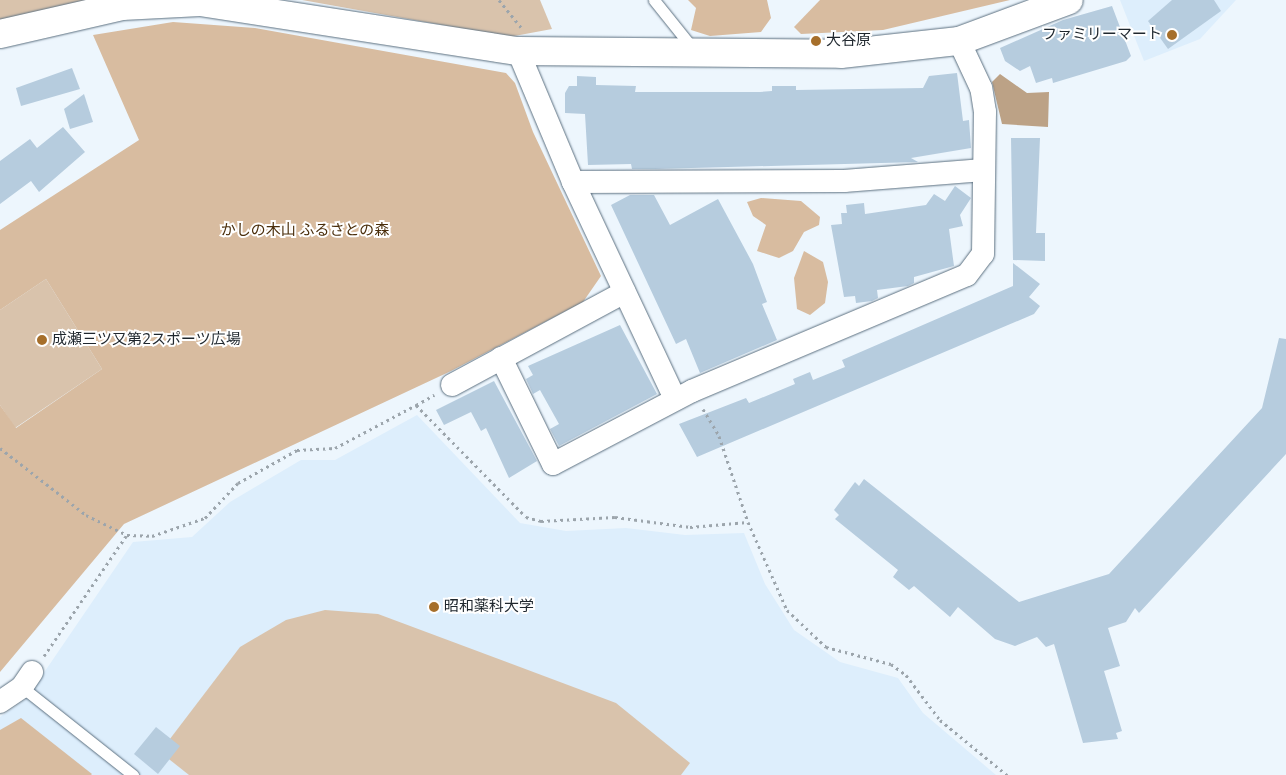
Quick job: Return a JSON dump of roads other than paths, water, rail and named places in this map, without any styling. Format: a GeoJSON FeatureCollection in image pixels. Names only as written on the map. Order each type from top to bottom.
{"type":"FeatureCollection","features":[{"type":"Feature","properties":{"kind":"street"},"geometry":{"type":"LineString","coordinates":[[0,34],[122,6],[200,2],[518,51],[841,54],[959,41],[1069,0]]}},
{"type":"Feature","properties":{"kind":"street"},"geometry":{"type":"LineString","coordinates":[[501,358],[553,464],[683,395],[966,275],[983,254],[984,170],[981,88],[959,41]]}},
{"type":"Feature","properties":{"kind":"street"},"geometry":{"type":"LineString","coordinates":[[518,51],[573,182],[625,292],[683,395]]}},
{"type":"Feature","properties":{"kind":"street"},"geometry":{"type":"LineString","coordinates":[[573,182],[844,181],[984,170]]}},
{"type":"Feature","properties":{"kind":"street"},"geometry":{"type":"LineString","coordinates":[[452,385],[625,292]]}},
{"type":"Feature","properties":{"kind":"street"},"geometry":{"type":"LineString","coordinates":[[0,702],[27,680]]}},
{"type":"Feature","properties":{"kind":"lane"},"geometry":{"type":"LineString","coordinates":[[654,0],[696,53]]}},
{"type":"Feature","properties":{"kind":"lane"},"geometry":{"type":"LineString","coordinates":[[27,680],[133,775]]}},
{"type":"Feature","properties":{"kind":"place","name":"ファミリーマート"},"geometry":{"type":"Point","coordinates":[1172,35]}},
{"type":"Feature","properties":{"kind":"place","name":"大谷原"},"geometry":{"type":"Point","coordinates":[816,41]}},
{"type":"Feature","properties":{"kind":"place","name":"成瀬三ツ又第2スポーツ広場"},"geometry":{"type":"Point","coordinates":[42,340]}},
{"type":"Feature","properties":{"kind":"place","name":"昭和薬科大学"},"geometry":{"type":"Point","coordinates":[434,607]}},
{"type":"Feature","properties":{"kind":"park label","name":"かしの木山 ふるさとの森"},"geometry":{"type":"Point","coordinates":[305,231]}}]}
